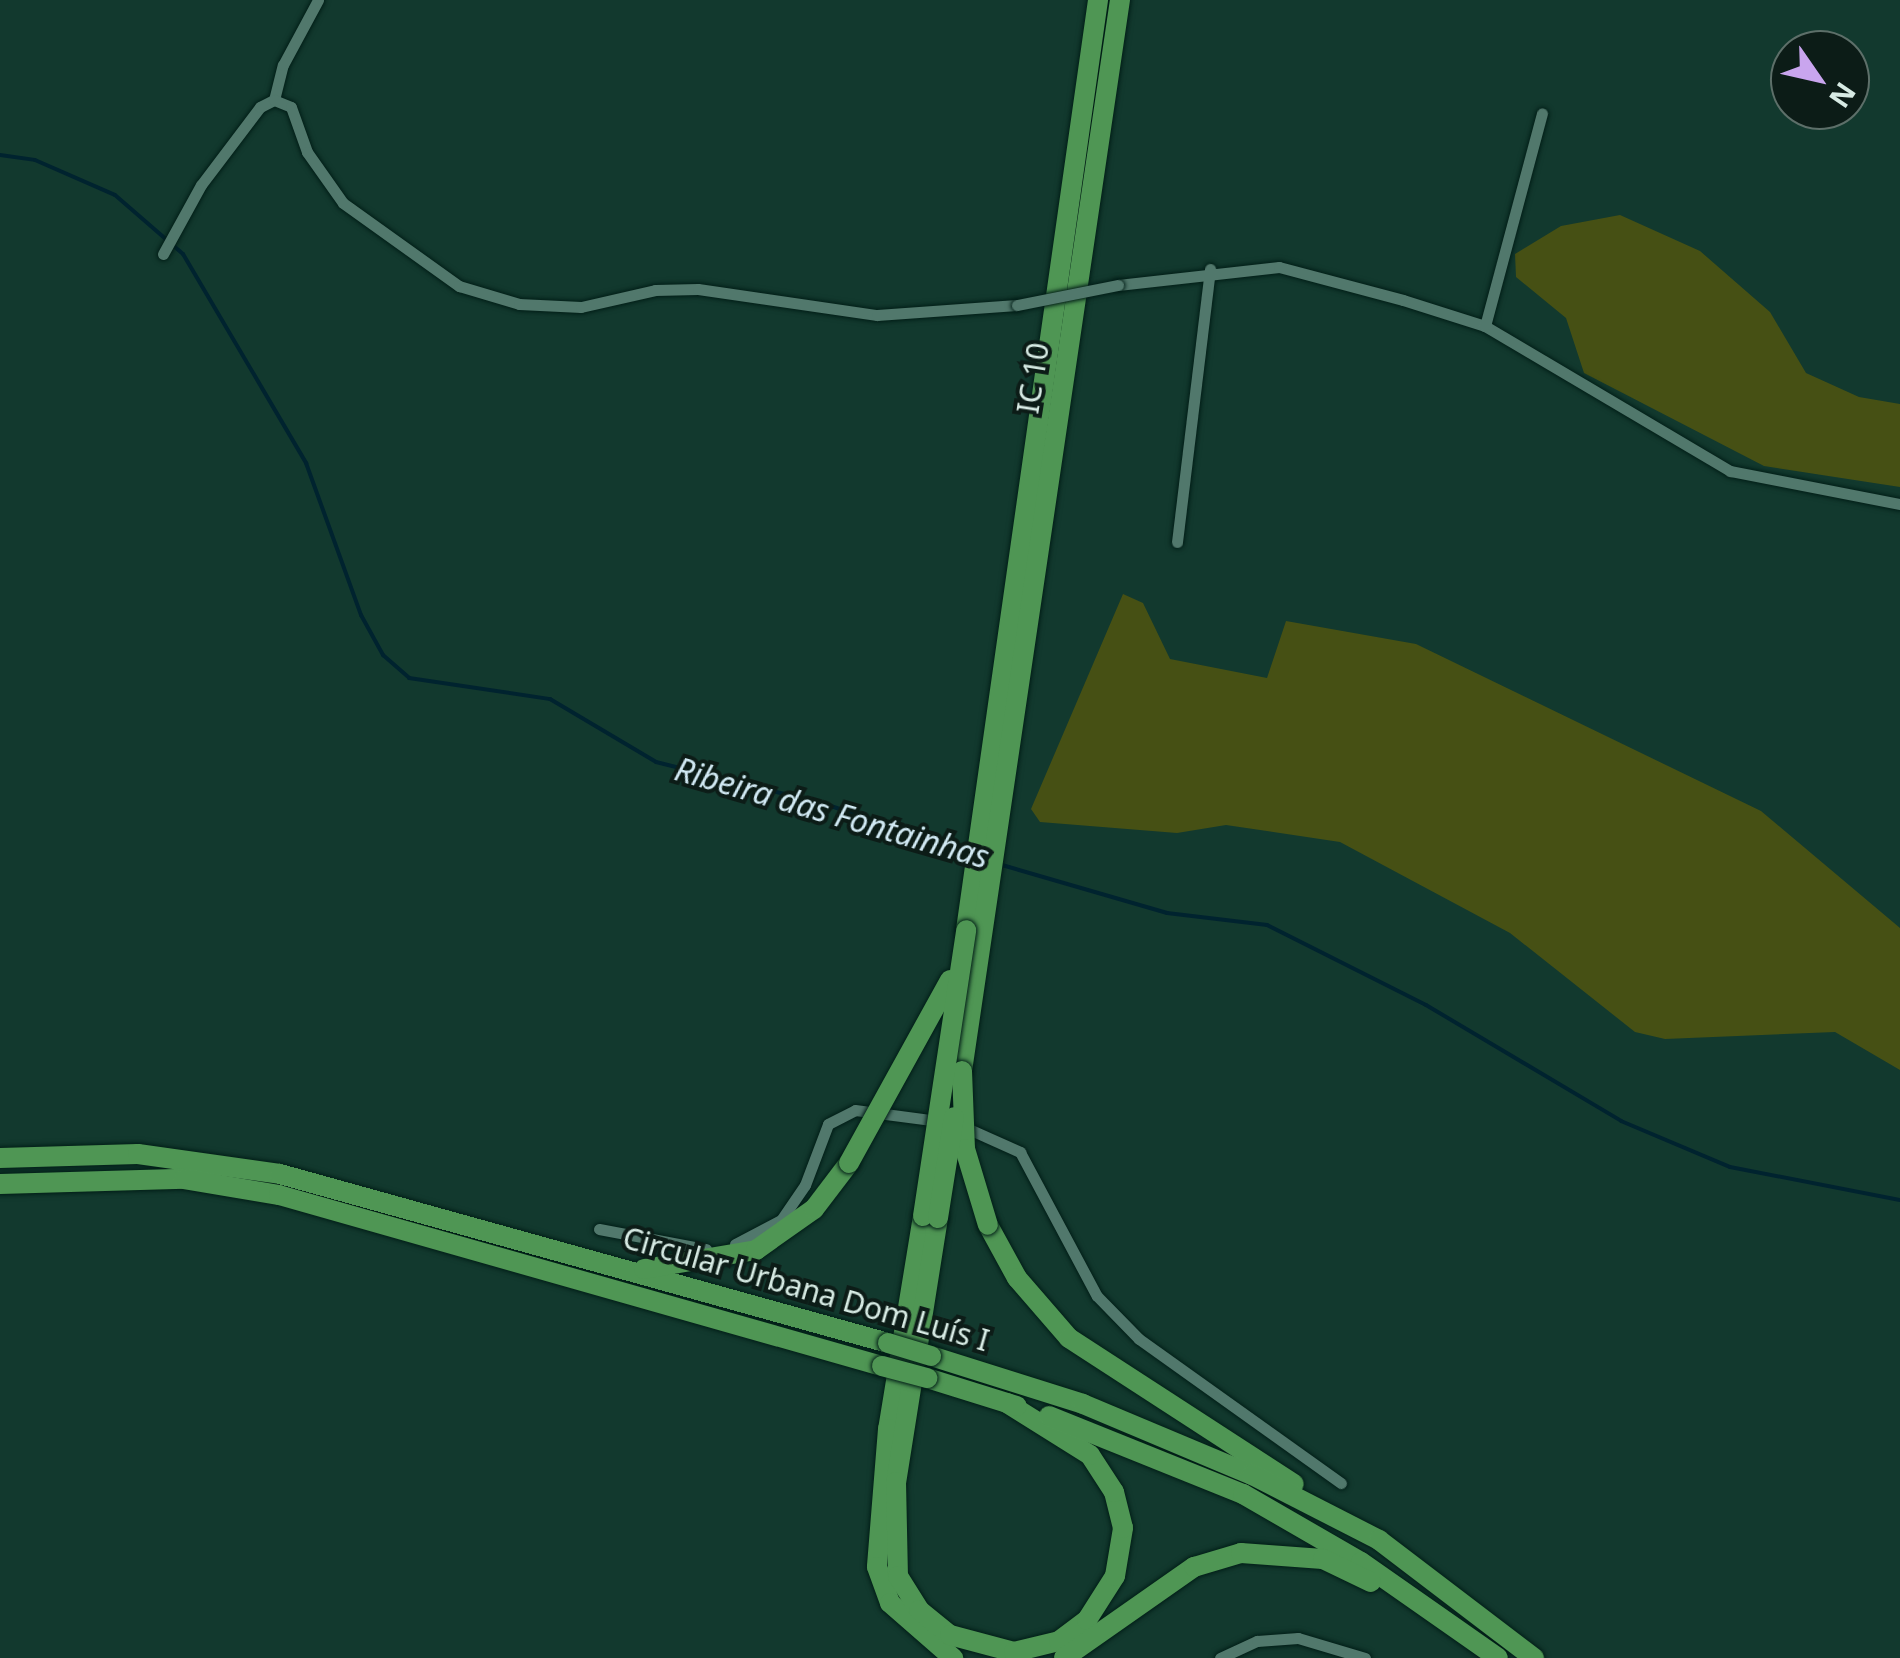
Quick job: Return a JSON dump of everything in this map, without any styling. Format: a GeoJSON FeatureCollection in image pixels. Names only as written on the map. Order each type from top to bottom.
{"type":"FeatureCollection","features":[{"type":"Feature","properties":{"kind":"highway","name":"IC 10"},"geometry":{"type":"LineString","coordinates":[[1007,1403],[1090,1455],[1114,1492],[1123,1528],[1115,1576],[1087,1620],[1059,1641],[1014,1652],[950,1634],[919,1610],[898,1576],[896,1482],[996,708],[1098,0]]}},
{"type":"Feature","properties":{"kind":"highway","name":"IC 10"},"geometry":{"type":"LineString","coordinates":[[953,1658],[890,1603],[877,1567],[888,1429],[962,1071],[1120,0]]}},
{"type":"Feature","properties":{"kind":"highway","name":"IC 10"},"geometry":{"type":"LineString","coordinates":[[632,1270],[756,1250],[814,1209],[849,1163],[934,1018],[966,930]]}},
{"type":"Feature","properties":{"kind":"highway","name":"IC 10"},"geometry":{"type":"LineString","coordinates":[[962,1071],[965,1149],[988,1225],[1017,1278],[1069,1338],[1379,1540]]}},
{"type":"Feature","properties":{"kind":"highway","name":"Circular Urbana Dom Luís I"},"geometry":{"type":"LineString","coordinates":[[0,1158],[66,1152],[211,1161],[632,1270],[888,1344],[1007,1403],[1243,1494],[1458,1626],[1498,1658]]}},
{"type":"Feature","properties":{"kind":"highway","name":"Circular Urbana Dom Luís I"},"geometry":{"type":"LineString","coordinates":[[0,1184],[184,1180],[279,1196],[882,1366],[929,1367],[1153,1430],[1379,1540],[1534,1658]]}},
{"type":"Feature","properties":{"kind":"highway"},"geometry":{"type":"LineString","coordinates":[[1064,1658],[1194,1568],[1241,1553],[1323,1559],[1458,1626]]}},
{"type":"Feature","properties":{"kind":"street"},"geometry":{"type":"LineString","coordinates":[[274,100],[282,65],[318,0]]}},
{"type":"Feature","properties":{"kind":"street"},"geometry":{"type":"LineString","coordinates":[[163,254],[175,230],[260,107],[274,100],[291,107],[307,152],[342,203],[459,286],[519,304],[581,307],[655,290],[698,289],[878,315],[1017,305],[1210,269],[1280,267],[1485,326],[1730,471],[1900,504]]}},
{"type":"Feature","properties":{"kind":"street"},"geometry":{"type":"LineString","coordinates":[[1485,326],[1542,113]]}},
{"type":"Feature","properties":{"kind":"street"},"geometry":{"type":"LineString","coordinates":[[1177,542],[1210,269]]}},
{"type":"Feature","properties":{"kind":"street"},"geometry":{"type":"LineString","coordinates":[[598,1229],[696,1250],[745,1242],[780,1220],[805,1185],[828,1124],[855,1110],[991,1132],[1020,1152],[1096,1296],[1138,1339],[1341,1483]]}},
{"type":"Feature","properties":{"kind":"street"},"geometry":{"type":"LineString","coordinates":[[1220,1658],[1256,1641],[1298,1638],[1366,1658]]}},
{"type":"Feature","properties":{"kind":"green space"},"geometry":{"type":"Polygon","coordinates":[[[1620,215],[1700,251],[1770,312],[1806,373],[1859,397],[1900,404],[1900,487],[1764,466],[1584,373],[1566,318],[1516,277],[1515,254],[1561,226],[1620,215]]]}},
{"type":"Feature","properties":{"kind":"green space"},"geometry":{"type":"Polygon","coordinates":[[[1123,594],[1143,603],[1170,659],[1267,678],[1286,621],[1416,644],[1761,811],[1900,928],[1900,1070],[1835,1032],[1665,1039],[1635,1032],[1510,933],[1340,842],[1226,825],[1177,833],[1040,822],[1031,809],[1123,594]]]}},
{"type":"Feature","properties":{"kind":"waterway","name":"Ribeira das Fontainhas"},"geometry":{"type":"LineString","coordinates":[[0,155],[35,160],[115,195],[183,254],[306,463],[361,615],[383,655],[409,678],[550,699],[656,762],[825,804],[970,853]]}},
{"type":"Feature","properties":{"kind":"waterway","name":"Ribeira das Fontainhas"},"geometry":{"type":"LineString","coordinates":[[1002,865],[1167,913],[1267,925],[1426,1005],[1621,1121],[1730,1167],[1900,1200]]}}]}
